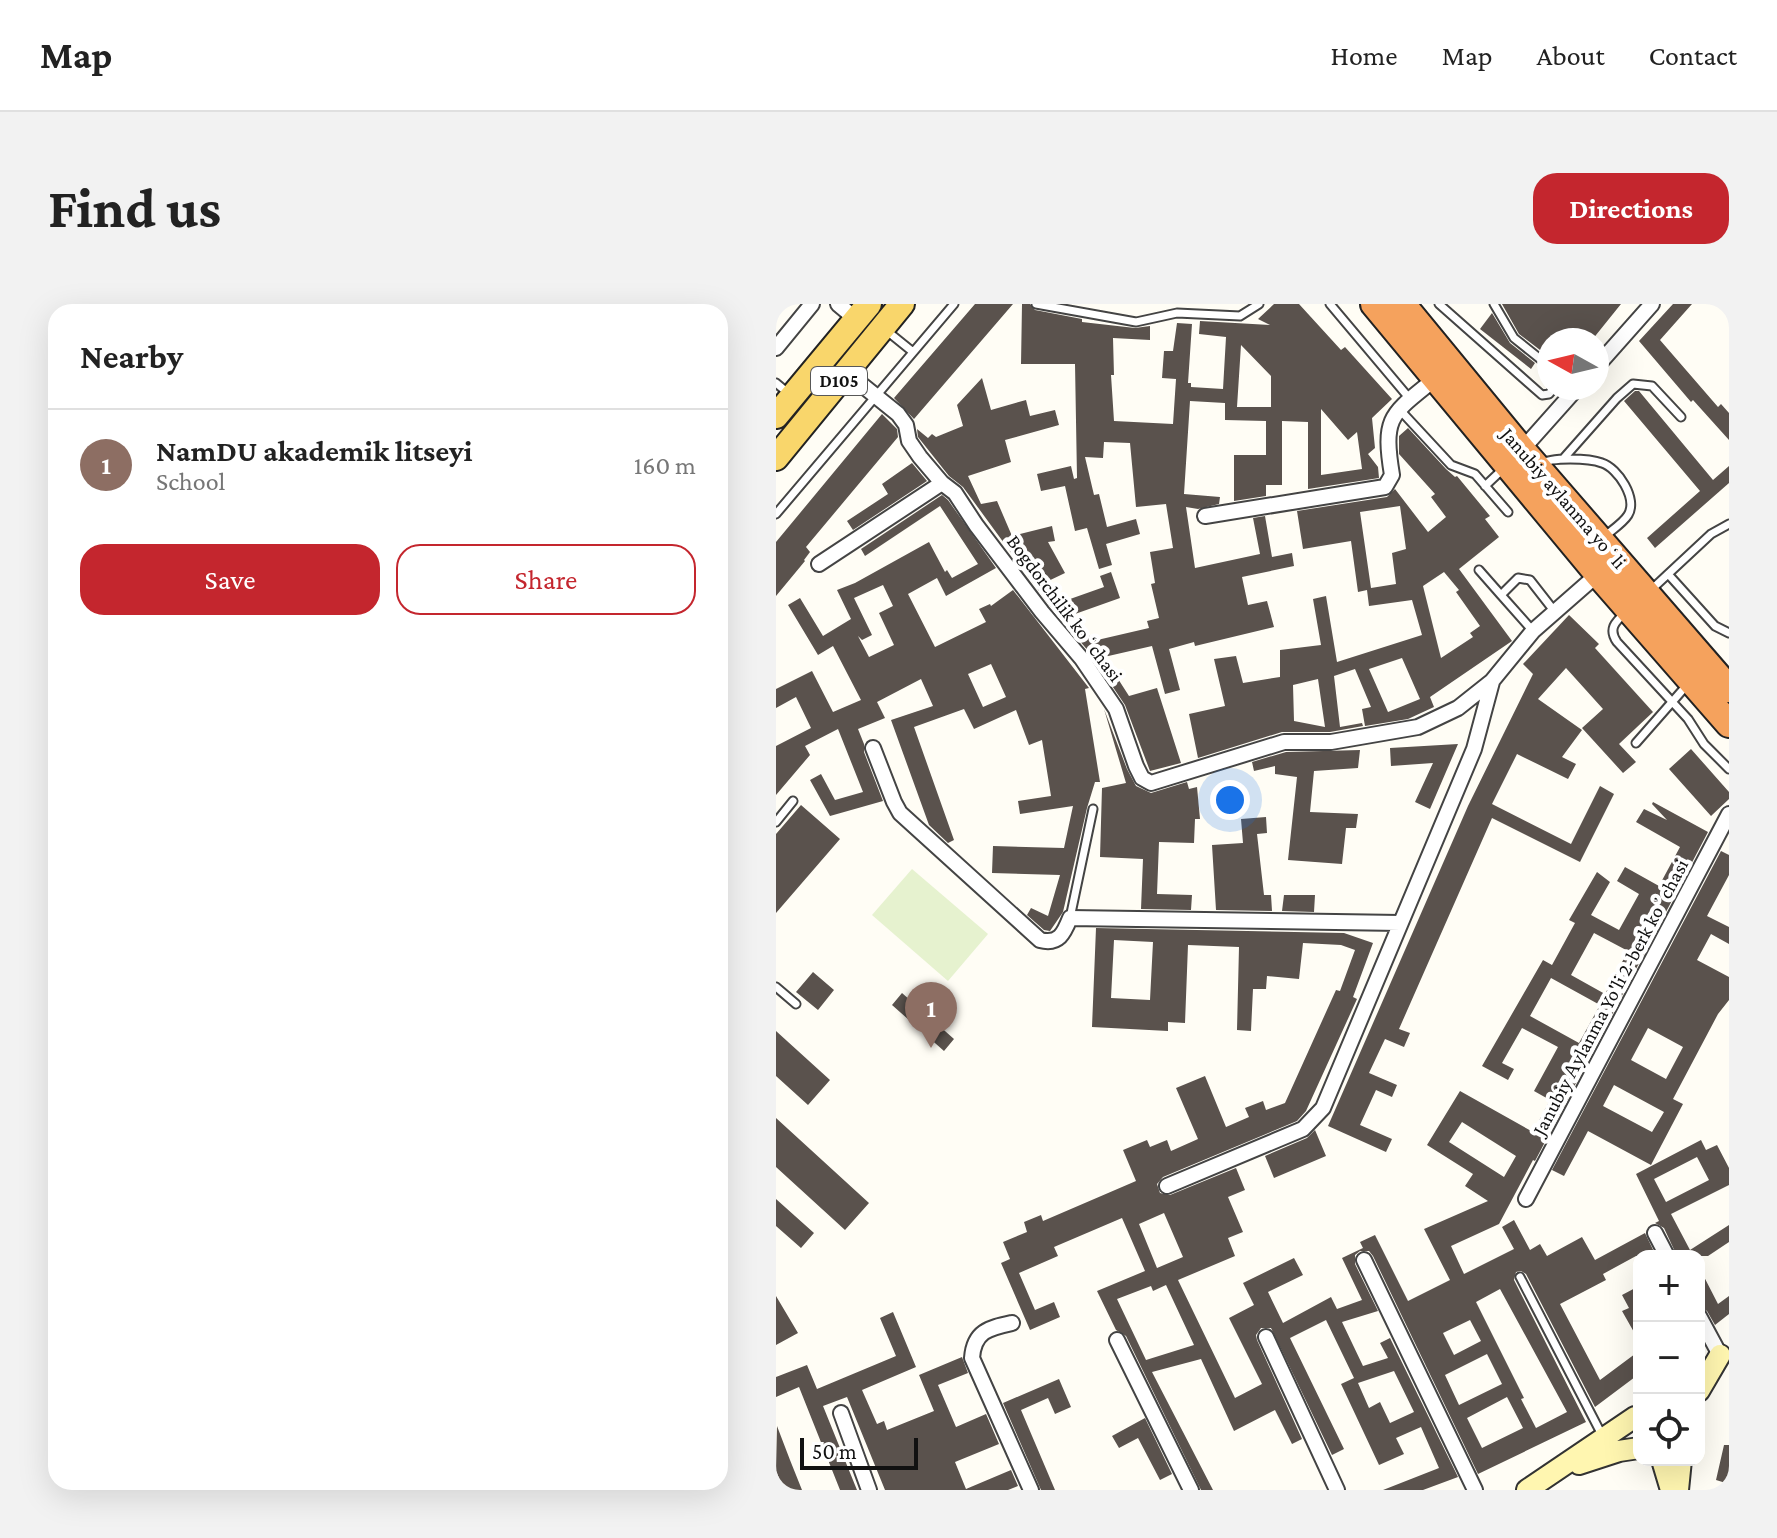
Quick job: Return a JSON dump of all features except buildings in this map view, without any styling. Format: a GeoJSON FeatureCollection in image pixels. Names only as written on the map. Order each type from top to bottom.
{"type":"FeatureCollection","features":[{"type":"Feature","properties":{"kind":"highway","name":"Janubiy aylanma yoʻli"},"geometry":{"type":"LineString","coordinates":[[1374,304],[1436,378],[1522,460],[1600,541],[1638,602]]}},
{"type":"Feature","properties":{"kind":"highway","name":"Janubiy aylanma yoʻli"},"geometry":{"type":"LineString","coordinates":[[1409,307],[1522,460],[1598,574],[1638,602],[1729,689]]}},
{"type":"Feature","properties":{"kind":"highway"},"geometry":{"type":"LineString","coordinates":[[1638,602],[1691,681],[1729,724]]}},
{"type":"Feature","properties":{"kind":"main road","name":"D105"},"geometry":{"type":"LineString","coordinates":[[776,458],[902,304]]}},
{"type":"Feature","properties":{"kind":"main road","name":"D105"},"geometry":{"type":"LineString","coordinates":[[776,416],[784,390],[854,309]]}},
{"type":"Feature","properties":{"kind":"main road"},"geometry":{"type":"LineString","coordinates":[[1705,1366],[1724,1352]]}},
{"type":"Feature","properties":{"kind":"main road"},"geometry":{"type":"LineString","coordinates":[[1705,1382],[1724,1352]]}},
{"type":"Feature","properties":{"kind":"main road"},"geometry":{"type":"LineString","coordinates":[[1527,1490],[1633,1417]]}},
{"type":"Feature","properties":{"kind":"main road"},"geometry":{"type":"LineString","coordinates":[[1549,1475],[1633,1448]]}},
{"type":"Feature","properties":{"kind":"main road"},"geometry":{"type":"LineString","coordinates":[[1664,1466],[1671,1490]]}},
{"type":"Feature","properties":{"kind":"main road"},"geometry":{"type":"LineString","coordinates":[[1678,1490],[1680,1466]]}},
{"type":"Feature","properties":{"kind":"street"},"geometry":{"type":"LineString","coordinates":[[776,348],[812,304]]}},
{"type":"Feature","properties":{"kind":"street"},"geometry":{"type":"LineString","coordinates":[[1609,352],[1652,304]]}},
{"type":"Feature","properties":{"kind":"street","name":"Bogdorchilik koʻchasi"},"geometry":{"type":"LineString","coordinates":[[846,372],[898,414],[906,425],[909,441],[942,483],[955,493],[1042,612],[1082,659],[1116,709],[1142,778],[1151,783],[1284,742],[1331,742],[1418,727],[1458,708],[1492,681],[1533,631],[1598,574]]}},
{"type":"Feature","properties":{"kind":"street"},"geometry":{"type":"LineString","coordinates":[[1205,516],[1385,487],[1392,475],[1387,433],[1391,418],[1436,378]]}},
{"type":"Feature","properties":{"kind":"street"},"geometry":{"type":"LineString","coordinates":[[1522,460],[1568,400]]}},
{"type":"Feature","properties":{"kind":"street"},"geometry":{"type":"LineString","coordinates":[[819,564],[942,483]]}},
{"type":"Feature","properties":{"kind":"street"},"geometry":{"type":"LineString","coordinates":[[1167,1186],[1303,1129],[1319,1115],[1474,749],[1492,681]]}},
{"type":"Feature","properties":{"kind":"street"},"geometry":{"type":"LineString","coordinates":[[873,748],[900,813],[1040,940],[1058,940],[1070,918],[1400,923]]}},
{"type":"Feature","properties":{"kind":"street","name":"Janubiy Аylanma Yo'li 2-berk koʼchasi"},"geometry":{"type":"LineString","coordinates":[[1526,1199],[1729,814]]}},
{"type":"Feature","properties":{"kind":"street"},"geometry":{"type":"LineString","coordinates":[[1655,1233],[1664,1250]]}},
{"type":"Feature","properties":{"kind":"street"},"geometry":{"type":"LineString","coordinates":[[1364,1260],[1475,1490]]}},
{"type":"Feature","properties":{"kind":"street"},"geometry":{"type":"LineString","coordinates":[[1703,1322],[1724,1352]]}},
{"type":"Feature","properties":{"kind":"street"},"geometry":{"type":"LineString","coordinates":[[1012,1323],[987,1328],[977,1337],[972,1358],[1031,1490]]}},
{"type":"Feature","properties":{"kind":"street"},"geometry":{"type":"LineString","coordinates":[[1266,1337],[1337,1490]]}},
{"type":"Feature","properties":{"kind":"street"},"geometry":{"type":"LineString","coordinates":[[1117,1340],[1191,1490]]}},
{"type":"Feature","properties":{"kind":"street"},"geometry":{"type":"LineString","coordinates":[[841,1413],[869,1490]]}},
{"type":"Feature","properties":{"kind":"lane"},"geometry":{"type":"LineString","coordinates":[[776,514],[954,304]]}},
{"type":"Feature","properties":{"kind":"lane"},"geometry":{"type":"LineString","coordinates":[[1036,304],[1136,322],[1177,313],[1240,316],[1259,304]]}},
{"type":"Feature","properties":{"kind":"lane"},"geometry":{"type":"LineString","coordinates":[[1330,304],[1451,465],[1475,474],[1508,512]]}},
{"type":"Feature","properties":{"kind":"lane"},"geometry":{"type":"LineString","coordinates":[[1439,304],[1537,391]]}},
{"type":"Feature","properties":{"kind":"lane"},"geometry":{"type":"LineString","coordinates":[[1494,304],[1514,338],[1537,356]]}},
{"type":"Feature","properties":{"kind":"lane"},"geometry":{"type":"LineString","coordinates":[[883,327],[913,352]]}},
{"type":"Feature","properties":{"kind":"lane"},"geometry":{"type":"LineString","coordinates":[[1563,459],[1633,384],[1652,386],[1681,417]]}},
{"type":"Feature","properties":{"kind":"lane"},"geometry":{"type":"LineString","coordinates":[[1485,486],[1522,460],[1595,461],[1608,466],[1630,494],[1631,503],[1629,514],[1600,541]]}},
{"type":"Feature","properties":{"kind":"lane"},"geometry":{"type":"LineString","coordinates":[[1729,524],[1711,534],[1614,623],[1613,636],[1688,719],[1704,744],[1729,769]]}},
{"type":"Feature","properties":{"kind":"lane"},"geometry":{"type":"LineString","coordinates":[[1479,570],[1533,631]]}},
{"type":"Feature","properties":{"kind":"lane"},"geometry":{"type":"LineString","coordinates":[[1668,574],[1715,626],[1729,633]]}},
{"type":"Feature","properties":{"kind":"lane"},"geometry":{"type":"LineString","coordinates":[[1501,595],[1518,578],[1524,578],[1530,580],[1555,612]]}},
{"type":"Feature","properties":{"kind":"lane"},"geometry":{"type":"LineString","coordinates":[[1636,743],[1691,681]]}},
{"type":"Feature","properties":{"kind":"lane"},"geometry":{"type":"LineString","coordinates":[[776,822],[793,801]]}},
{"type":"Feature","properties":{"kind":"lane"},"geometry":{"type":"LineString","coordinates":[[1070,918],[1093,809]]}},
{"type":"Feature","properties":{"kind":"lane"},"geometry":{"type":"LineString","coordinates":[[776,987],[796,1004]]}},
{"type":"Feature","properties":{"kind":"lane"},"geometry":{"type":"LineString","coordinates":[[1520,1277],[1604,1438]]}},
{"type":"Feature","properties":{"kind":"green space"},"geometry":{"type":"Polygon","coordinates":[[[912,869],[988,934],[948,981],[872,915],[912,869]]]}},
{"type":"Feature","properties":{"kind":"place","name":"NamDU akademik litseyi"},"geometry":{"type":"Point","coordinates":[931,1048]}}]}
